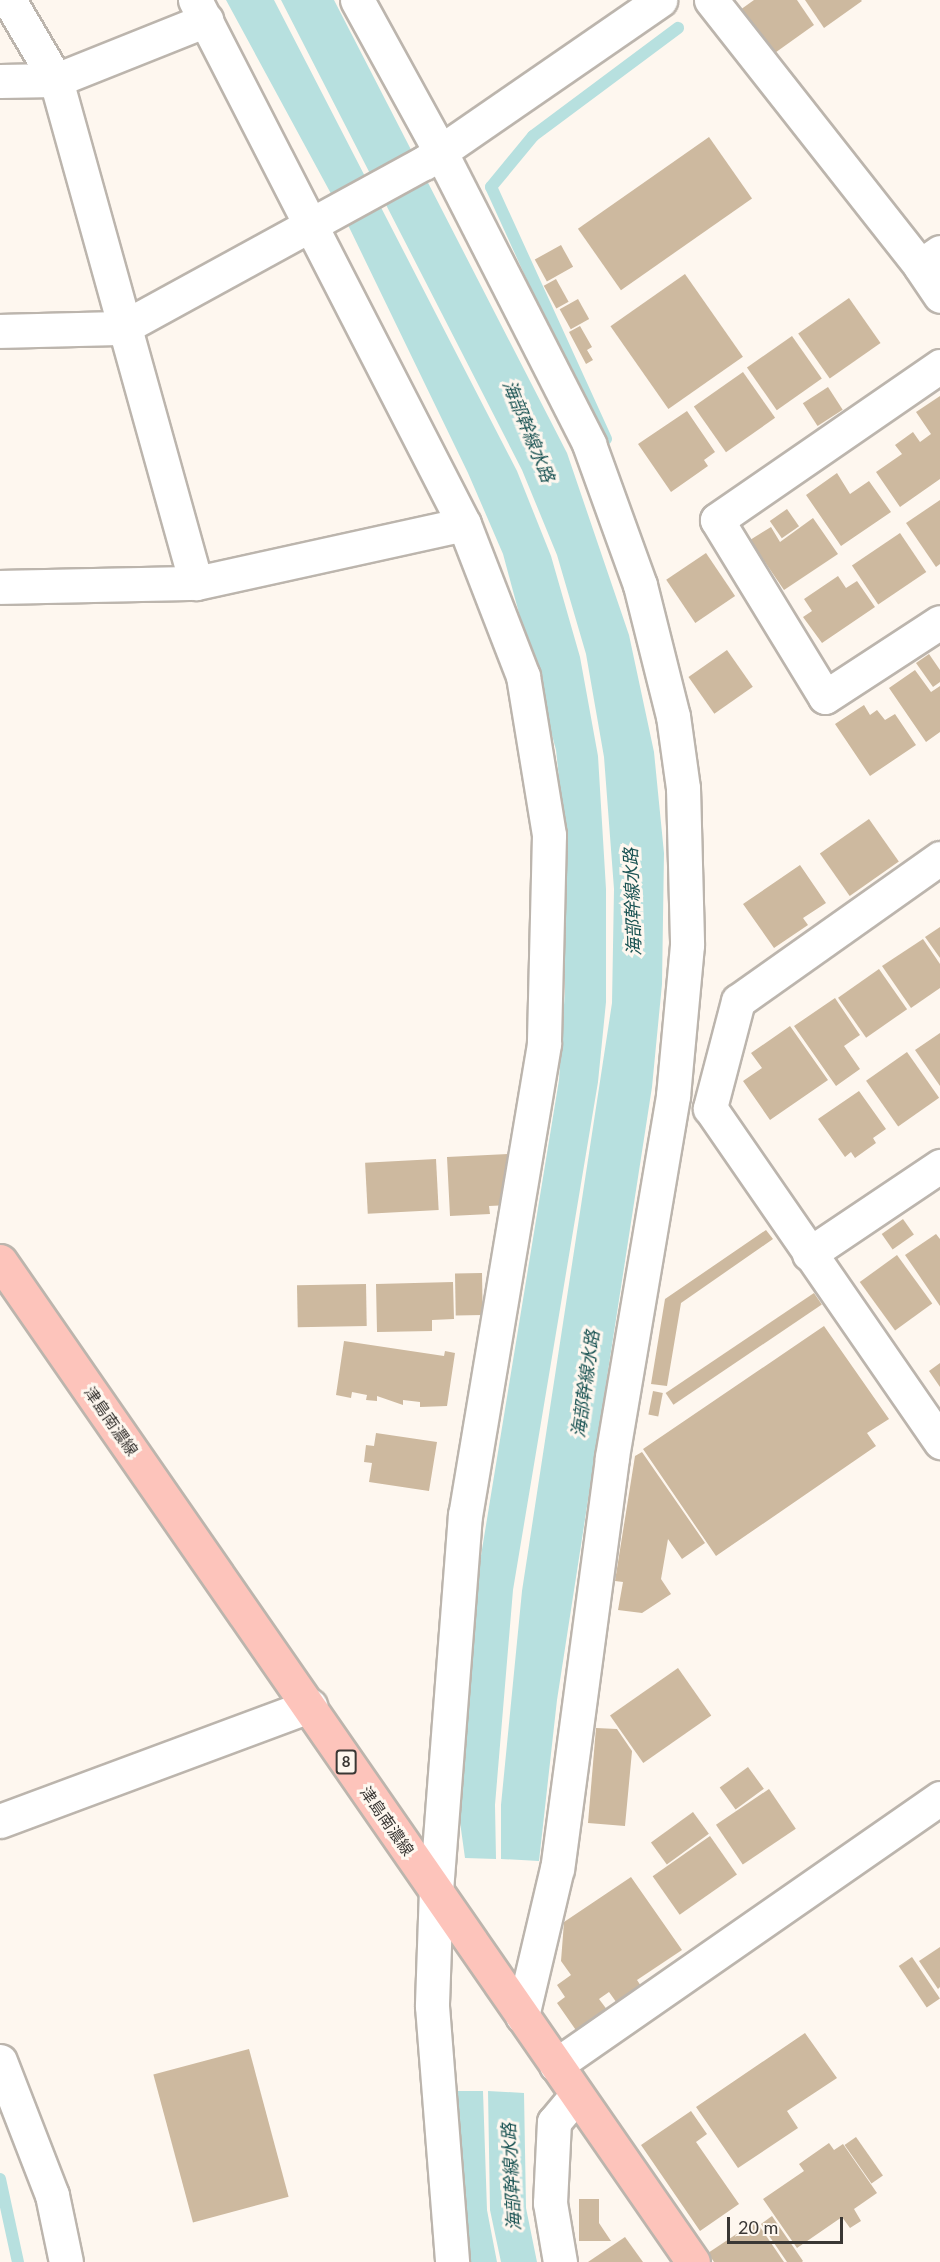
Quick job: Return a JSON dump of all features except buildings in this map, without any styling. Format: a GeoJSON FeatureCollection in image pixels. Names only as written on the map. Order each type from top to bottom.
{"type":"FeatureCollection","features":[{"type":"Feature","properties":{"kind":"main road","name":"津島南濃線"},"geometry":{"type":"LineString","coordinates":[[0,1261],[693,2262]]}},
{"type":"Feature","properties":{"kind":"street"},"geometry":{"type":"LineString","coordinates":[[9,0],[56,80],[122,328],[196,583]]}},
{"type":"Feature","properties":{"kind":"street"},"geometry":{"type":"LineString","coordinates":[[357,0],[432,157],[589,444],[640,585],[673,716],[683,788],[687,945],[673,1096],[612,1458],[557,1868],[522,2016]]}},
{"type":"Feature","properties":{"kind":"street"},"geometry":{"type":"LineString","coordinates":[[0,331],[122,328],[324,220],[432,157],[660,0]]}},
{"type":"Feature","properties":{"kind":"street"},"geometry":{"type":"LineString","coordinates":[[711,0],[930,259],[940,296]]}},
{"type":"Feature","properties":{"kind":"street"},"geometry":{"type":"LineString","coordinates":[[0,81],[56,80],[200,10],[324,220],[464,524],[523,676],[548,847],[544,1044],[465,1514],[435,1889],[432,2006],[452,2262]]}},
{"type":"Feature","properties":{"kind":"street"},"geometry":{"type":"LineString","coordinates":[[940,366],[717,520],[825,697],[940,622]]}},
{"type":"Feature","properties":{"kind":"street"},"geometry":{"type":"LineString","coordinates":[[0,587],[196,583],[464,524]]}},
{"type":"Feature","properties":{"kind":"street"},"geometry":{"type":"LineString","coordinates":[[710,1108],[738,1000],[940,858]]}},
{"type":"Feature","properties":{"kind":"street"},"geometry":{"type":"LineString","coordinates":[[673,1096],[710,1108],[940,1442]]}},
{"type":"Feature","properties":{"kind":"street"},"geometry":{"type":"LineString","coordinates":[[809,1254],[940,1166]]}},
{"type":"Feature","properties":{"kind":"street"},"geometry":{"type":"LineString","coordinates":[[0,1821],[310,1706]]}},
{"type":"Feature","properties":{"kind":"street"},"geometry":{"type":"LineString","coordinates":[[556,2065],[940,1798]]}},
{"type":"Feature","properties":{"kind":"street"},"geometry":{"type":"LineString","coordinates":[[0,2061],[52,2195],[66,2262]]}},
{"type":"Feature","properties":{"kind":"street"},"geometry":{"type":"LineString","coordinates":[[560,2262],[550,2203],[554,2122],[577,2095]]}},
{"type":"Feature","properties":{"kind":"water"},"geometry":{"type":"Polygon","coordinates":[[[226,0],[274,0],[517,471],[551,556],[580,657],[598,756],[606,889],[606,1002],[598,1082],[513,1590],[495,1805],[496,1859],[465,1858],[460,1822],[467,1641],[559,1080],[565,990],[564,826],[556,750],[503,554],[468,473],[348,225],[226,0]]]}},
{"type":"Feature","properties":{"kind":"water","name":"海部幹線水路"},"geometry":{"type":"Polygon","coordinates":[[[281,0],[334,0],[567,453],[629,635],[654,752],[664,853],[662,984],[652,1087],[557,1700],[539,1861],[501,1859],[501,1805],[522,1591],[612,1003],[614,889],[604,757],[586,654],[557,555],[522,470],[281,0]]]}},
{"type":"Feature","properties":{"kind":"water"},"geometry":{"type":"Polygon","coordinates":[[[456,2091],[483,2091],[487,2210],[497,2262],[470,2262],[460,2210],[456,2091]]]}},
{"type":"Feature","properties":{"kind":"water","name":"海部幹線水路"},"geometry":{"type":"Polygon","coordinates":[[[488,2091],[524,2093],[526,2208],[537,2262],[501,2262],[490,2210],[488,2091]]]}},
{"type":"Feature","properties":{"kind":"waterway"},"geometry":{"type":"LineString","coordinates":[[606,439],[491,187],[533,136],[678,28]]}},
{"type":"Feature","properties":{"kind":"waterway"},"geometry":{"type":"LineString","coordinates":[[0,2179],[18,2262]]}}]}
